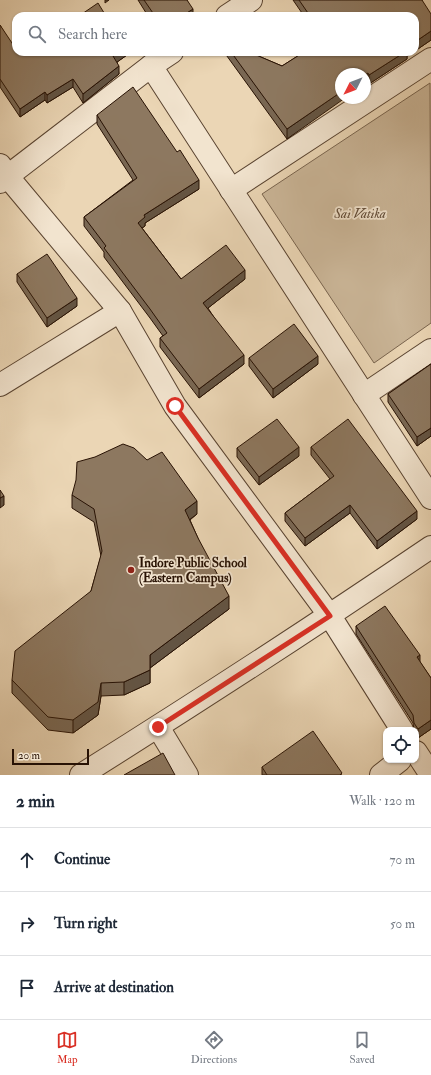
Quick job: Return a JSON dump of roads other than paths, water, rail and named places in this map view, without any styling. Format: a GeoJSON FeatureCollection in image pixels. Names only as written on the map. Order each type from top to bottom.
{"type":"FeatureCollection","features":[{"type":"Feature","properties":{"kind":"street"},"geometry":{"type":"LineString","coordinates":[[233,12],[252,0]]}},
{"type":"Feature","properties":{"kind":"street"},"geometry":{"type":"LineString","coordinates":[[166,56],[3,175],[120,311],[175,406],[330,616],[400,727]]}},
{"type":"Feature","properties":{"kind":"street"},"geometry":{"type":"LineString","coordinates":[[231,190],[431,59]]}},
{"type":"Feature","properties":{"kind":"street"},"geometry":{"type":"LineString","coordinates":[[151,66],[431,498]]}},
{"type":"Feature","properties":{"kind":"street"},"geometry":{"type":"LineString","coordinates":[[0,385],[120,311]]}},
{"type":"Feature","properties":{"kind":"street"},"geometry":{"type":"LineString","coordinates":[[364,395],[431,350]]}},
{"type":"Feature","properties":{"kind":"street"},"geometry":{"type":"LineString","coordinates":[[81,775],[330,616],[431,547]]}},
{"type":"Feature","properties":{"kind":"street"},"geometry":{"type":"LineString","coordinates":[[158,727],[187,775]]}},
{"type":"Feature","properties":{"kind":"street"},"geometry":{"type":"LineString","coordinates":[[419,746],[431,740]]}},
{"type":"Feature","properties":{"kind":"street"},"geometry":{"type":"LineString","coordinates":[[419,757],[431,775]]}},
{"type":"Feature","properties":{"kind":"street"},"geometry":{"type":"LineString","coordinates":[[381,775],[396,763]]}},
{"type":"Feature","properties":{"kind":"place","name":"Indore Public School (Eastern Campus)"},"geometry":{"type":"Point","coordinates":[131,570]}},
{"type":"Feature","properties":{"kind":"park label","name":"Sai Vatika"},"geometry":{"type":"Point","coordinates":[360,214]}}]}
